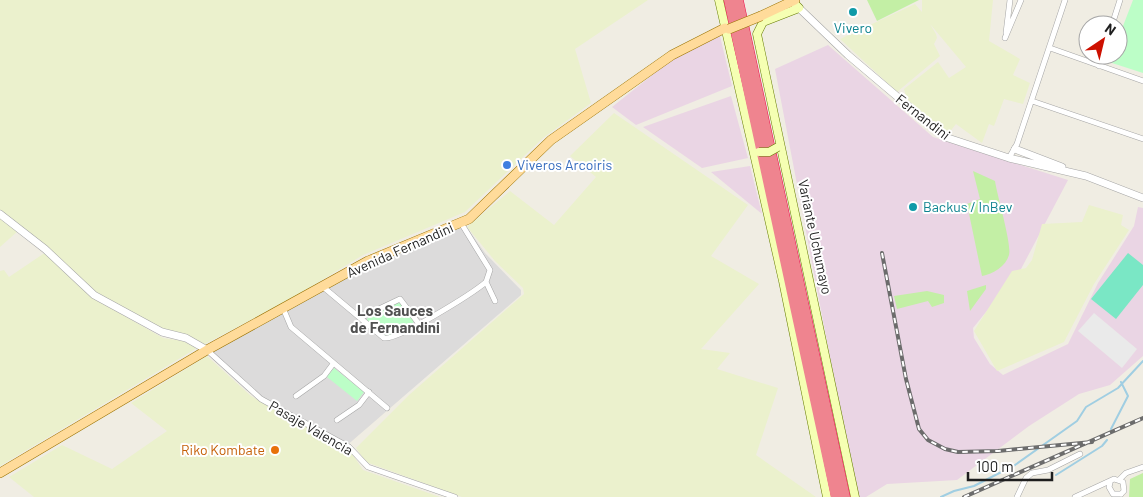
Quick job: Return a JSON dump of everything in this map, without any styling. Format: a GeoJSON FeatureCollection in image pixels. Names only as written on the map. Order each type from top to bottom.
{"type":"FeatureCollection","features":[{"type":"Feature","properties":{"kind":"highway"},"geometry":{"type":"LineString","coordinates":[[729,0],[836,497]]}},
{"type":"Feature","properties":{"kind":"highway","name":"Variante Uchumayo"},"geometry":{"type":"LineString","coordinates":[[738,0],[845,497]]}},
{"type":"Feature","properties":{"kind":"main road"},"geometry":{"type":"LineString","coordinates":[[719,0],[728,27],[756,150],[827,497]]}},
{"type":"Feature","properties":{"kind":"main road"},"geometry":{"type":"LineString","coordinates":[[760,14],[783,0]]}},
{"type":"Feature","properties":{"kind":"main road"},"geometry":{"type":"LineString","coordinates":[[760,14],[794,3]]}},
{"type":"Feature","properties":{"kind":"main road","name":"Variante Uchumayo"},"geometry":{"type":"LineString","coordinates":[[794,3],[766,21],[758,30],[780,145],[855,497]]}},
{"type":"Feature","properties":{"kind":"main road","name":"Avenida Fernandini"},"geometry":{"type":"LineString","coordinates":[[0,473],[206,350],[322,286],[368,261],[461,223],[476,214],[551,140],[672,54],[760,14]]}},
{"type":"Feature","properties":{"kind":"main road"},"geometry":{"type":"LineString","coordinates":[[756,150],[769,152],[780,145]]}},
{"type":"Feature","properties":{"kind":"street"},"geometry":{"type":"LineString","coordinates":[[1010,0],[1005,38],[1021,0]]}},
{"type":"Feature","properties":{"kind":"street"},"geometry":{"type":"LineString","coordinates":[[1009,158],[1015,149],[1032,101],[1064,0]]}},
{"type":"Feature","properties":{"kind":"street"},"geometry":{"type":"LineString","coordinates":[[1115,15],[1120,0]]}},
{"type":"Feature","properties":{"kind":"street","name":"Fernandini"},"geometry":{"type":"LineString","coordinates":[[794,3],[848,55],[945,137],[1009,158],[1086,176],[1143,198]]}},
{"type":"Feature","properties":{"kind":"street"},"geometry":{"type":"LineString","coordinates":[[1050,48],[1143,81]]}},
{"type":"Feature","properties":{"kind":"street"},"geometry":{"type":"LineString","coordinates":[[1032,101],[1143,139]]}},
{"type":"Feature","properties":{"kind":"street"},"geometry":{"type":"LineString","coordinates":[[1015,149],[1086,176]]}},
{"type":"Feature","properties":{"kind":"street"},"geometry":{"type":"LineString","coordinates":[[0,214],[45,249],[94,295],[162,332],[186,338],[206,350]]}},
{"type":"Feature","properties":{"kind":"street"},"geometry":{"type":"LineString","coordinates":[[322,286],[387,339],[419,324],[486,282],[490,270],[461,223]]}},
{"type":"Feature","properties":{"kind":"street"},"geometry":{"type":"LineString","coordinates":[[486,282],[495,301]]}},
{"type":"Feature","properties":{"kind":"street"},"geometry":{"type":"LineString","coordinates":[[360,318],[400,299],[419,324]]}},
{"type":"Feature","properties":{"kind":"street"},"geometry":{"type":"LineString","coordinates":[[283,308],[291,327],[387,408]]}},
{"type":"Feature","properties":{"kind":"street","name":"Pasaje Valencia"},"geometry":{"type":"LineString","coordinates":[[206,350],[261,399],[353,450],[368,467],[455,497]]}},
{"type":"Feature","properties":{"kind":"street"},"geometry":{"type":"LineString","coordinates":[[296,396],[324,376],[334,364]]}},
{"type":"Feature","properties":{"kind":"street"},"geometry":{"type":"LineString","coordinates":[[337,420],[359,405],[369,392]]}},
{"type":"Feature","properties":{"kind":"street"},"geometry":{"type":"LineString","coordinates":[[1017,497],[1026,478],[1032,473],[1048,470],[1080,454]]}},
{"type":"Feature","properties":{"kind":"street"},"geometry":{"type":"LineString","coordinates":[[1075,497],[1110,483],[1114,479],[1120,479],[1126,474],[1143,467]]}},
{"type":"Feature","properties":{"kind":"street"},"geometry":{"type":"LineString","coordinates":[[1110,483],[1110,491],[1113,494],[1122,495],[1125,486],[1120,479]]}},
{"type":"Feature","properties":{"kind":"shaded area"},"geometry":{"type":"Polygon","coordinates":[[[720,36],[732,86],[636,125],[612,107],[680,53],[720,36]]]}},
{"type":"Feature","properties":{"kind":"shaded area"},"geometry":{"type":"Polygon","coordinates":[[[828,45],[933,137],[1068,180],[1021,269],[973,328],[974,338],[990,364],[1003,375],[1068,344],[1098,283],[1134,226],[1138,207],[1143,208],[1143,356],[1110,385],[1079,394],[1029,426],[957,480],[887,484],[866,497],[859,497],[846,441],[775,69],[828,45]]]}},
{"type":"Feature","properties":{"kind":"shaded area"},"geometry":{"type":"Polygon","coordinates":[[[731,96],[748,158],[702,168],[643,127],[731,96]]]}},
{"type":"Feature","properties":{"kind":"shaded area"},"geometry":{"type":"Polygon","coordinates":[[[750,166],[762,214],[711,172],[750,166]]]}},
{"type":"Feature","properties":{"kind":"shaded area"},"geometry":{"type":"Polygon","coordinates":[[[461,219],[485,253],[521,290],[521,295],[345,447],[246,390],[203,350],[368,256],[461,219]]]}},
{"type":"Feature","properties":{"kind":"shaded area"},"geometry":{"type":"Polygon","coordinates":[[[1094,313],[1137,349],[1122,368],[1078,331],[1094,313]]]}},
{"type":"Feature","properties":{"kind":"green space"},"geometry":{"type":"Polygon","coordinates":[[[0,0],[648,0],[575,49],[591,103],[543,138],[465,212],[363,255],[294,297],[203,345],[166,332],[95,293],[0,212],[0,0]]]}},
{"type":"Feature","properties":{"kind":"green space"},"geometry":{"type":"Polygon","coordinates":[[[867,0],[919,0],[877,21],[867,0]]]}},
{"type":"Feature","properties":{"kind":"green space"},"geometry":{"type":"Polygon","coordinates":[[[922,0],[993,0],[989,41],[1020,59],[1013,75],[1030,83],[1023,104],[1004,99],[994,126],[989,124],[982,143],[956,124],[948,134],[907,100],[904,89],[938,62],[949,78],[966,67],[930,24],[936,34],[937,38],[934,44],[940,56],[897,92],[840,39],[915,4],[922,12],[922,0]]]}},
{"type":"Feature","properties":{"kind":"green space"},"geometry":{"type":"Polygon","coordinates":[[[1133,0],[1143,0],[1143,73],[1118,65],[1128,65],[1127,15],[1133,0]]]}},
{"type":"Feature","properties":{"kind":"green space"},"geometry":{"type":"Polygon","coordinates":[[[614,113],[748,205],[711,256],[759,284],[701,349],[730,353],[717,369],[778,388],[756,455],[816,497],[462,497],[366,462],[356,448],[409,395],[524,294],[523,288],[495,261],[467,227],[510,191],[554,225],[596,177],[570,156],[614,113]]]}},
{"type":"Feature","properties":{"kind":"green space"},"geometry":{"type":"Polygon","coordinates":[[[973,171],[995,181],[1009,250],[1009,255],[1002,266],[982,276],[967,204],[980,199],[973,171]]]}},
{"type":"Feature","properties":{"kind":"green space"},"geometry":{"type":"Polygon","coordinates":[[[1089,205],[1123,215],[1121,225],[1129,230],[1094,284],[1064,342],[997,371],[974,331],[1012,271],[1026,268],[1032,260],[1042,224],[1082,222],[1089,205]]]}},
{"type":"Feature","properties":{"kind":"green space"},"geometry":{"type":"Polygon","coordinates":[[[0,218],[18,231],[0,247],[0,218]]]}},
{"type":"Feature","properties":{"kind":"green space"},"geometry":{"type":"Polygon","coordinates":[[[46,252],[93,298],[163,338],[183,341],[197,348],[0,466],[0,271],[4,270],[9,277],[46,252]]]}},
{"type":"Feature","properties":{"kind":"green space"},"geometry":{"type":"Polygon","coordinates":[[[1128,253],[1143,265],[1143,285],[1116,319],[1091,299],[1128,253]]]}},
{"type":"Feature","properties":{"kind":"green space"},"geometry":{"type":"Polygon","coordinates":[[[986,285],[986,289],[970,311],[967,291],[986,285]]]}},
{"type":"Feature","properties":{"kind":"green space"},"geometry":{"type":"Polygon","coordinates":[[[927,291],[944,295],[944,303],[932,307],[928,301],[897,309],[894,296],[927,291]]]}},
{"type":"Feature","properties":{"kind":"green space"},"geometry":{"type":"Polygon","coordinates":[[[399,301],[414,322],[388,337],[367,320],[368,317],[399,301]]]}},
{"type":"Feature","properties":{"kind":"green space"},"geometry":{"type":"Polygon","coordinates":[[[207,356],[251,396],[351,452],[363,470],[440,497],[34,497],[9,477],[62,445],[112,469],[167,431],[131,403],[207,356]]]}},
{"type":"Feature","properties":{"kind":"green space"},"geometry":{"type":"Polygon","coordinates":[[[334,368],[364,392],[357,401],[327,377],[334,368]]]}},
{"type":"Feature","properties":{"kind":"green space"},"geometry":{"type":"Polygon","coordinates":[[[1143,473],[1143,497],[1129,497],[1130,479],[1143,473]]]}},
{"type":"Feature","properties":{"kind":"waterway"},"geometry":{"type":"LineString","coordinates":[[941,497],[954,491],[974,486],[1015,465],[1077,421],[1086,407],[1118,388],[1143,361]]}},
{"type":"Feature","properties":{"kind":"waterway"},"geometry":{"type":"LineString","coordinates":[[1111,429],[1128,396],[1121,382]]}},
{"type":"Feature","properties":{"kind":"waterway"},"geometry":{"type":"LineString","coordinates":[[1056,475],[1102,446],[1107,440]]}},
{"type":"Feature","properties":{"kind":"railway"},"geometry":{"type":"LineString","coordinates":[[882,253],[906,379],[919,429],[928,440],[945,449],[958,452],[998,451],[1092,442]]}},
{"type":"Feature","properties":{"kind":"railway"},"geometry":{"type":"LineString","coordinates":[[964,497],[1143,418]]}},
{"type":"Feature","properties":{"kind":"place","name":"Vivero"},"geometry":{"type":"Point","coordinates":[853,12]}},
{"type":"Feature","properties":{"kind":"place","name":"Viveros Arcoiris"},"geometry":{"type":"Point","coordinates":[507,165]}},
{"type":"Feature","properties":{"kind":"place","name":"Backus / InBev"},"geometry":{"type":"Point","coordinates":[913,207]}},
{"type":"Feature","properties":{"kind":"place","name":"Riko Kombate"},"geometry":{"type":"Point","coordinates":[275,450]}},
{"type":"Feature","properties":{"kind":"district","name":"Los Sauces de Fernandini"},"geometry":{"type":"Point","coordinates":[395,320]}}]}
